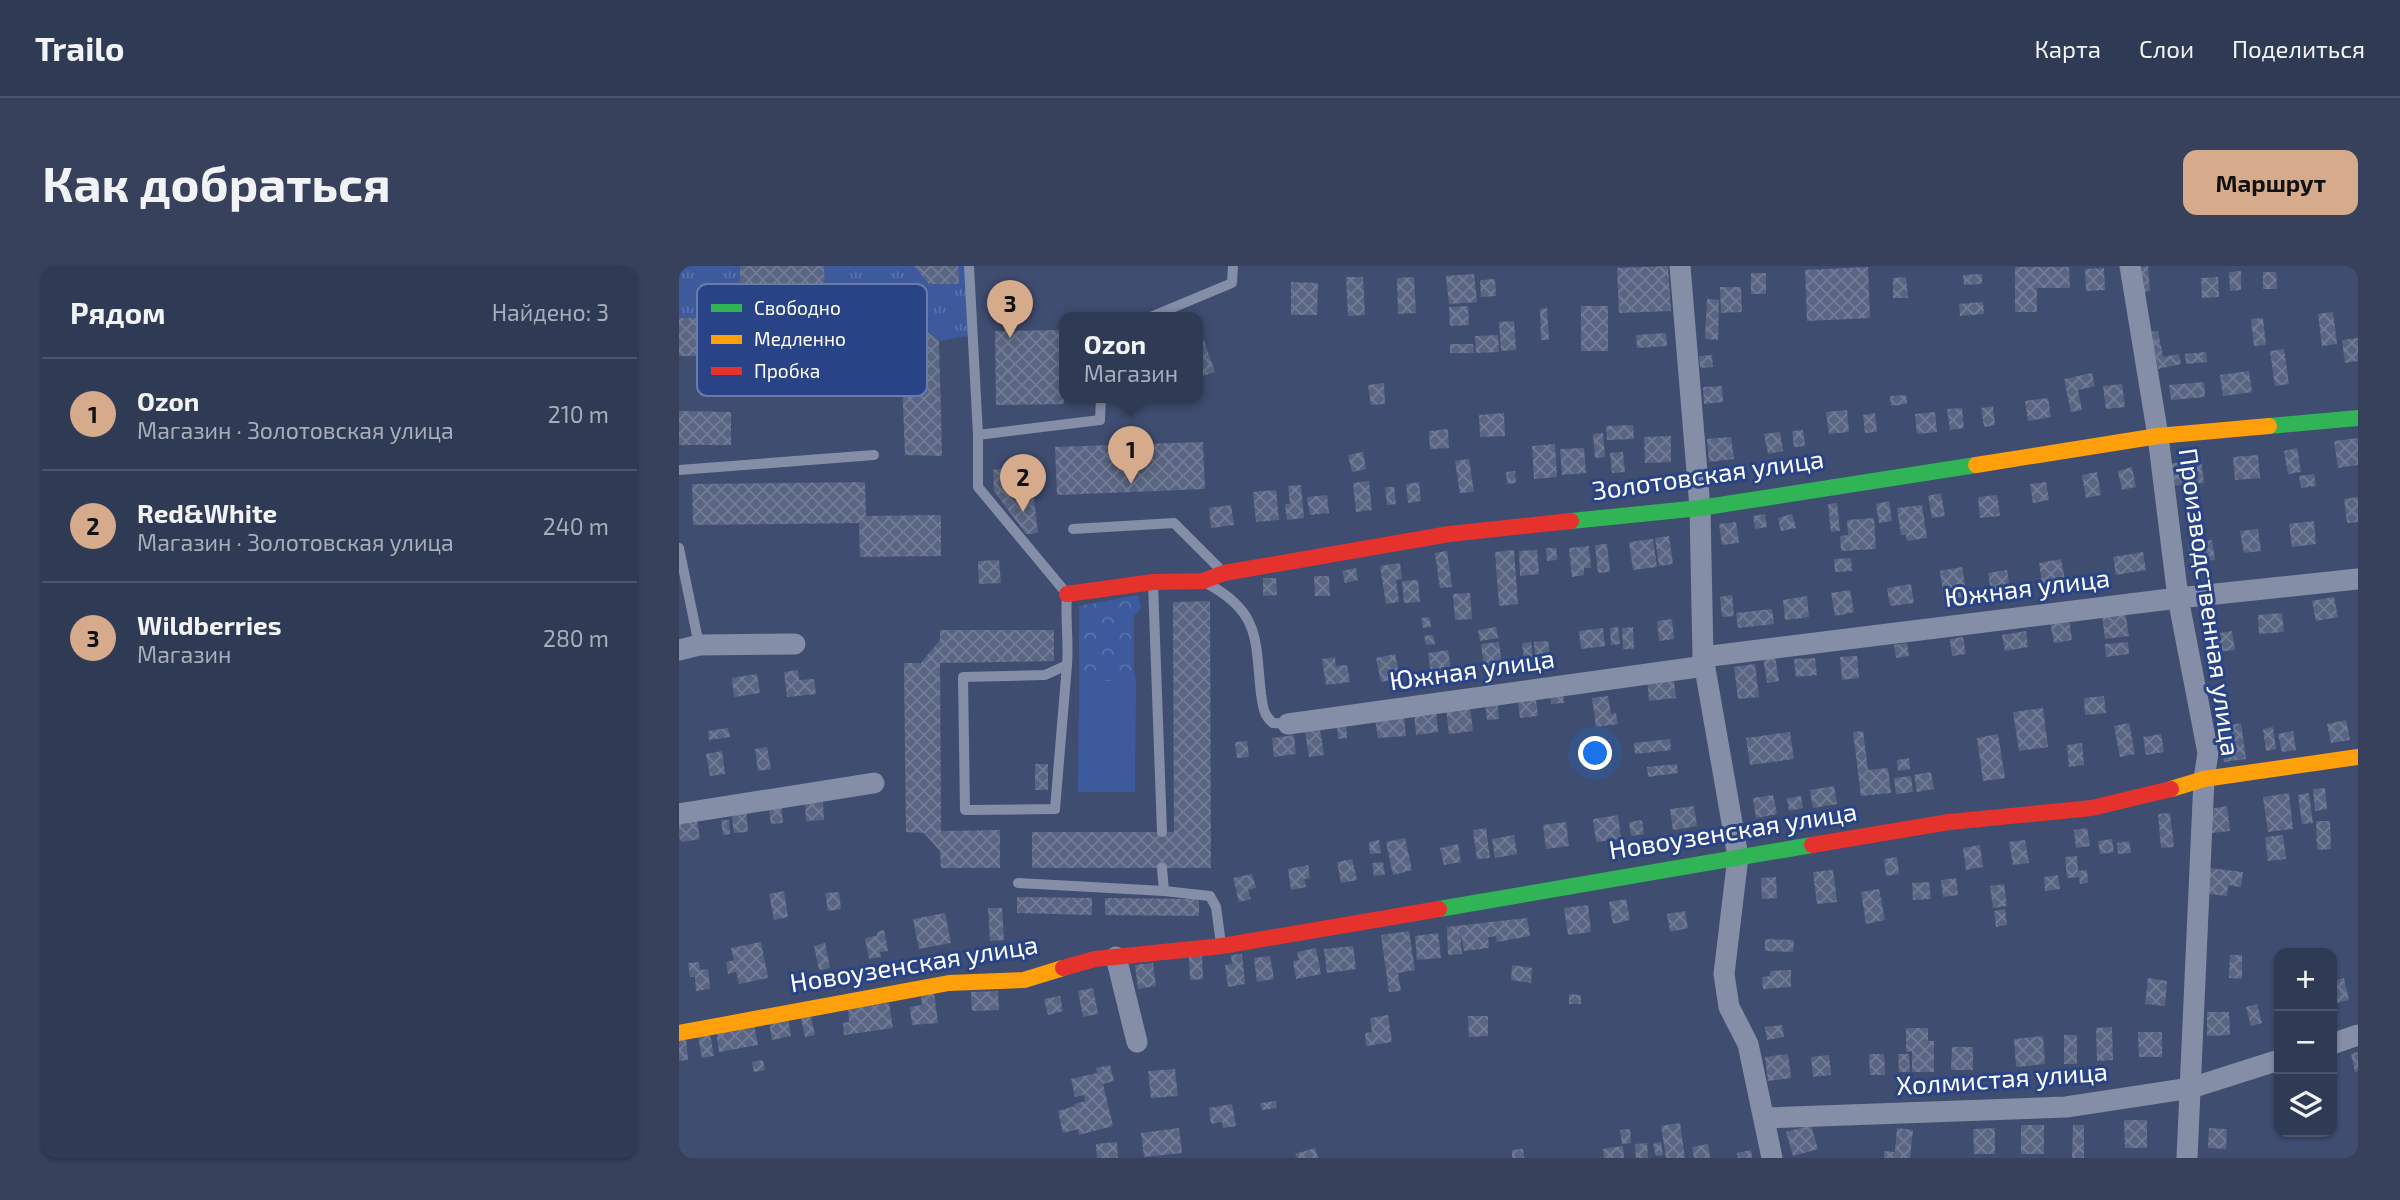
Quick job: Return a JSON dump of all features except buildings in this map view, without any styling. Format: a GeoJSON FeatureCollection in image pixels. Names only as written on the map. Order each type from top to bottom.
{"type":"FeatureCollection","features":[{"type":"Feature","properties":{"kind":"street"},"geometry":{"type":"LineString","coordinates":[[1680,266],[1700,508],[1704,662],[1738,857],[1724,974],[1729,1007],[1748,1044],[1772,1158]]}},
{"type":"Feature","properties":{"kind":"street","name":"Производственная улица"},"geometry":{"type":"LineString","coordinates":[[2130,266],[2158,436],[2178,598],[2208,753],[2204,779],[2187,1158]]}},
{"type":"Feature","properties":{"kind":"street","name":"Золотовская улица"},"geometry":{"type":"LineString","coordinates":[[1067,594],[1153,582],[1203,581],[1223,573],[1449,534],[1700,508],[2158,436],[2358,418]]}},
{"type":"Feature","properties":{"kind":"street","name":"Южная улица"},"geometry":{"type":"LineString","coordinates":[[1288,724],[1704,662],[2178,598],[2358,579]]}},
{"type":"Feature","properties":{"kind":"street"},"geometry":{"type":"LineString","coordinates":[[689,647],[795,644]]}},
{"type":"Feature","properties":{"kind":"street","name":"Новоузенская улица"},"geometry":{"type":"LineString","coordinates":[[679,1033],[949,983],[1024,980],[1095,959],[1221,946],[1949,822],[2092,808],[2204,779],[2358,757]]}},
{"type":"Feature","properties":{"kind":"street"},"geometry":{"type":"LineString","coordinates":[[679,814],[874,783]]}},
{"type":"Feature","properties":{"kind":"street"},"geometry":{"type":"LineString","coordinates":[[1116,957],[1137,1042]]}},
{"type":"Feature","properties":{"kind":"street"},"geometry":{"type":"LineString","coordinates":[[2337,1042],[2358,1035]]}},
{"type":"Feature","properties":{"kind":"street","name":"Холмистая улица"},"geometry":{"type":"LineString","coordinates":[[1765,1118],[2066,1107],[2191,1088],[2274,1062]]}},
{"type":"Feature","properties":{"kind":"lane"},"geometry":{"type":"LineString","coordinates":[[969,266],[978,435],[978,487],[1067,594],[1067,665],[1055,809],[965,810],[963,677],[1045,675],[1067,665]]}},
{"type":"Feature","properties":{"kind":"lane"},"geometry":{"type":"LineString","coordinates":[[1162,312],[1232,283],[1233,266]]}},
{"type":"Feature","properties":{"kind":"lane"},"geometry":{"type":"LineString","coordinates":[[978,435],[1100,420],[1101,403]]}},
{"type":"Feature","properties":{"kind":"lane"},"geometry":{"type":"LineString","coordinates":[[679,470],[874,454]]}},
{"type":"Feature","properties":{"kind":"lane"},"geometry":{"type":"LineString","coordinates":[[1073,529],[1174,523],[1223,573]]}},
{"type":"Feature","properties":{"kind":"lane"},"geometry":{"type":"LineString","coordinates":[[679,548],[689,647]]}},
{"type":"Feature","properties":{"kind":"lane"},"geometry":{"type":"LineString","coordinates":[[1203,581],[1228,596],[1254,627],[1263,710],[1273,723],[1288,724]]}},
{"type":"Feature","properties":{"kind":"lane"},"geometry":{"type":"LineString","coordinates":[[1153,582],[1162,832]]}},
{"type":"Feature","properties":{"kind":"lane"},"geometry":{"type":"LineString","coordinates":[[1162,868],[1164,891]]}},
{"type":"Feature","properties":{"kind":"lane"},"geometry":{"type":"LineString","coordinates":[[1018,883],[1164,891],[1210,897],[1216,907],[1221,946]]}},
{"type":"Feature","properties":{"kind":"green space"},"geometry":{"type":"Polygon","coordinates":[[[679,266],[969,266],[973,335],[939,341],[927,332],[927,284],[697,284],[697,318],[679,318],[679,266]]]}},
{"type":"Feature","properties":{"kind":"green space"},"geometry":{"type":"Polygon","coordinates":[[[1138,595],[1141,608],[1134,616],[1136,682],[1079,681],[1079,606],[1138,595]]]}},
{"type":"Feature","properties":{"kind":"green space"},"geometry":{"type":"Polygon","coordinates":[[[1079,681],[1136,682],[1135,792],[1078,792],[1079,681]]]}},
{"type":"Feature","properties":{"kind":"traffic: fast"},"geometry":{"type":"LineString","coordinates":[[2269,426],[2358,418]]}},
{"type":"Feature","properties":{"kind":"traffic: fast"},"geometry":{"type":"LineString","coordinates":[[1571,521],[1700,508],[1976,465]]}},
{"type":"Feature","properties":{"kind":"traffic: fast"},"geometry":{"type":"LineString","coordinates":[[1439,909],[1812,845]]}},
{"type":"Feature","properties":{"kind":"traffic: slow"},"geometry":{"type":"LineString","coordinates":[[1976,465],[2158,436],[2269,426]]}},
{"type":"Feature","properties":{"kind":"traffic: slow"},"geometry":{"type":"LineString","coordinates":[[2171,789],[2204,779],[2358,757]]}},
{"type":"Feature","properties":{"kind":"traffic: slow"},"geometry":{"type":"LineString","coordinates":[[679,1033],[949,983],[1024,980],[1063,968]]}},
{"type":"Feature","properties":{"kind":"traffic: jam"},"geometry":{"type":"LineString","coordinates":[[1067,594],[1153,582],[1203,581],[1224,573],[1449,534],[1571,521]]}},
{"type":"Feature","properties":{"kind":"traffic: jam"},"geometry":{"type":"LineString","coordinates":[[1812,845],[1949,822],[2092,808],[2171,789]]}},
{"type":"Feature","properties":{"kind":"traffic: jam"},"geometry":{"type":"LineString","coordinates":[[1063,968],[1095,959],[1222,946],[1439,909]]}},
{"type":"Feature","properties":{"kind":"place","name":"Wildberries"},"geometry":{"type":"Point","coordinates":[1010,338]}},
{"type":"Feature","properties":{"kind":"place","name":"Ozon"},"geometry":{"type":"Point","coordinates":[1131,484]}},
{"type":"Feature","properties":{"kind":"place","name":"Red&White"},"geometry":{"type":"Point","coordinates":[1023,512]}}]}
